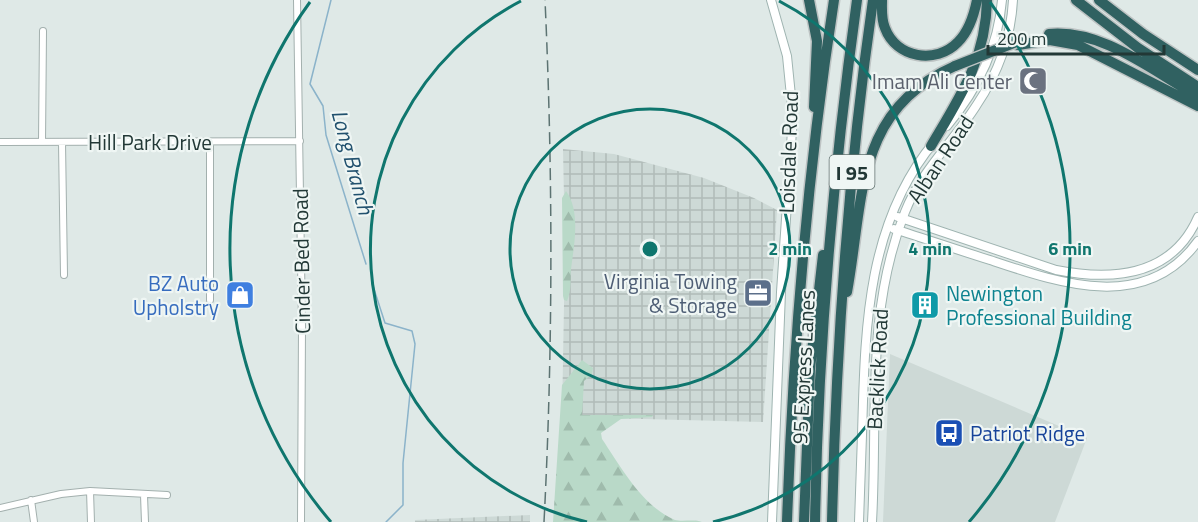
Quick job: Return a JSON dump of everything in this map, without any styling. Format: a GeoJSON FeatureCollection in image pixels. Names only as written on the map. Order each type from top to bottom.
{"type":"FeatureCollection","features":[{"type":"Feature","properties":{"kind":"highway"},"geometry":{"type":"LineString","coordinates":[[809,0],[817,41],[813,91],[815,135]]}},
{"type":"Feature","properties":{"kind":"highway","name":"I 95"},"geometry":{"type":"LineString","coordinates":[[787,522],[804,225],[834,0]]}},
{"type":"Feature","properties":{"kind":"highway","name":"95 Express Lanes"},"geometry":{"type":"LineString","coordinates":[[815,522],[826,288],[835,181],[857,0]]}},
{"type":"Feature","properties":{"kind":"highway","name":"I 95"},"geometry":{"type":"LineString","coordinates":[[832,522],[838,345],[854,154],[873,0]]}},
{"type":"Feature","properties":{"kind":"highway"},"geometry":{"type":"LineString","coordinates":[[882,0],[883,22],[890,38],[903,50],[921,56],[942,53],[960,41],[969,26],[977,0]]}},
{"type":"Feature","properties":{"kind":"highway"},"geometry":{"type":"LineString","coordinates":[[931,146],[959,100],[976,65],[985,30],[987,0]]}},
{"type":"Feature","properties":{"kind":"highway"},"geometry":{"type":"LineString","coordinates":[[1076,0],[1138,48],[1198,87]]}},
{"type":"Feature","properties":{"kind":"highway"},"geometry":{"type":"LineString","coordinates":[[1099,0],[1143,34],[1198,70]]}},
{"type":"Feature","properties":{"kind":"highway"},"geometry":{"type":"LineString","coordinates":[[838,345],[854,258],[861,193],[876,142],[893,112],[909,94],[934,76],[1000,49],[1056,33],[1088,37],[1113,47],[1198,96]]}},
{"type":"Feature","properties":{"kind":"highway"},"geometry":{"type":"LineString","coordinates":[[1018,43],[1050,40],[1078,45],[1198,106]]}},
{"type":"Feature","properties":{"kind":"highway"},"geometry":{"type":"LineString","coordinates":[[804,522],[810,369],[819,273],[835,181]]}},
{"type":"Feature","properties":{"kind":"main road","name":"Loisdale Road"},"geometry":{"type":"LineString","coordinates":[[771,0],[787,56],[793,110],[781,292],[772,522]]}},
{"type":"Feature","properties":{"kind":"main road","name":"Alban Road"},"geometry":{"type":"LineString","coordinates":[[888,227],[909,178],[959,112],[988,63],[998,30],[1002,0]]}},
{"type":"Feature","properties":{"kind":"main road","name":"Alban Road"},"geometry":{"type":"LineString","coordinates":[[902,219],[921,180],[976,106],[992,79],[1008,34],[1013,0]]}},
{"type":"Feature","properties":{"kind":"main road"},"geometry":{"type":"LineString","coordinates":[[892,215],[1047,267],[1083,275],[1107,276],[1130,273],[1159,262],[1182,243],[1198,217]]}},
{"type":"Feature","properties":{"kind":"main road","name":"Backlick Road"},"geometry":{"type":"LineString","coordinates":[[872,522],[876,343],[882,293],[902,219]]}},
{"type":"Feature","properties":{"kind":"main road"},"geometry":{"type":"LineString","coordinates":[[888,227],[1049,280],[1100,287],[1130,285],[1158,275],[1186,256],[1198,241]]}},
{"type":"Feature","properties":{"kind":"main road","name":"Backlick Road"},"geometry":{"type":"LineString","coordinates":[[859,522],[865,335],[875,271],[888,227]]}},
{"type":"Feature","properties":{"kind":"street","name":"Cinder Bed Road"},"geometry":{"type":"LineString","coordinates":[[297,0],[302,326],[302,522]]}},
{"type":"Feature","properties":{"kind":"street"},"geometry":{"type":"LineString","coordinates":[[42,142],[43,31]]}},
{"type":"Feature","properties":{"kind":"street","name":"Hill Park Drive"},"geometry":{"type":"LineString","coordinates":[[0,142],[300,141]]}},
{"type":"Feature","properties":{"kind":"street"},"geometry":{"type":"LineString","coordinates":[[62,142],[64,275]]}},
{"type":"Feature","properties":{"kind":"street"},"geometry":{"type":"LineString","coordinates":[[210,142],[210,300]]}},
{"type":"Feature","properties":{"kind":"street"},"geometry":{"type":"LineString","coordinates":[[90,491],[91,522]]}},
{"type":"Feature","properties":{"kind":"street"},"geometry":{"type":"LineString","coordinates":[[0,507],[61,494],[90,491],[167,495]]}},
{"type":"Feature","properties":{"kind":"street"},"geometry":{"type":"LineString","coordinates":[[144,495],[145,522]]}},
{"type":"Feature","properties":{"kind":"street"},"geometry":{"type":"LineString","coordinates":[[31,500],[34,522]]}},
{"type":"Feature","properties":{"kind":"shaded area"},"geometry":{"type":"Polygon","coordinates":[[[563,149],[614,154],[704,178],[777,210],[763,422],[562,417],[565,248],[563,149]]]}},
{"type":"Feature","properties":{"kind":"shaded area","name":"Patriot Ridge"},"geometry":{"type":"Polygon","coordinates":[[[890,354],[1087,438],[1055,522],[883,522],[890,354]]]}},
{"type":"Feature","properties":{"kind":"shaded area"},"geometry":{"type":"Polygon","coordinates":[[[530,515],[530,522],[415,522],[415,520],[530,515]]]}},
{"type":"Feature","properties":{"kind":"green space"},"geometry":{"type":"Polygon","coordinates":[[[566,191],[574,208],[575,218],[574,250],[567,301],[563,296],[562,198],[566,191]]]}},
{"type":"Feature","properties":{"kind":"green space"},"geometry":{"type":"Polygon","coordinates":[[[582,360],[593,368],[592,374],[584,381],[582,415],[653,415],[652,417],[621,419],[601,433],[602,439],[633,485],[663,514],[675,520],[702,522],[553,522],[562,385],[582,360]]]}},
{"type":"Feature","properties":{"kind":"waterway","name":"Long Branch"},"geometry":{"type":"LineString","coordinates":[[331,0],[310,84],[323,106],[326,135],[366,264]]}},
{"type":"Feature","properties":{"kind":"waterway","name":"Long Branch"},"geometry":{"type":"LineString","coordinates":[[372,283],[385,323],[412,331],[415,344],[403,463],[403,505],[386,522]]}},
{"type":"Feature","properties":{"kind":"railway"},"geometry":{"type":"LineString","coordinates":[[544,522],[551,261],[545,0]]}},
{"type":"Feature","properties":{"kind":"place","name":"Imam Ali Center"},"geometry":{"type":"Point","coordinates":[1033,81]}},
{"type":"Feature","properties":{"kind":"place","name":"Virginia Towing & Storage"},"geometry":{"type":"Point","coordinates":[758,293]}},
{"type":"Feature","properties":{"kind":"place","name":"BZ Auto Upholstry"},"geometry":{"type":"Point","coordinates":[240,295]}},
{"type":"Feature","properties":{"kind":"place","name":"Newington Professional Building"},"geometry":{"type":"Point","coordinates":[925,305]}},
{"type":"Feature","properties":{"kind":"place","name":"Patriot Ridge"},"geometry":{"type":"Point","coordinates":[949,433]}}]}
